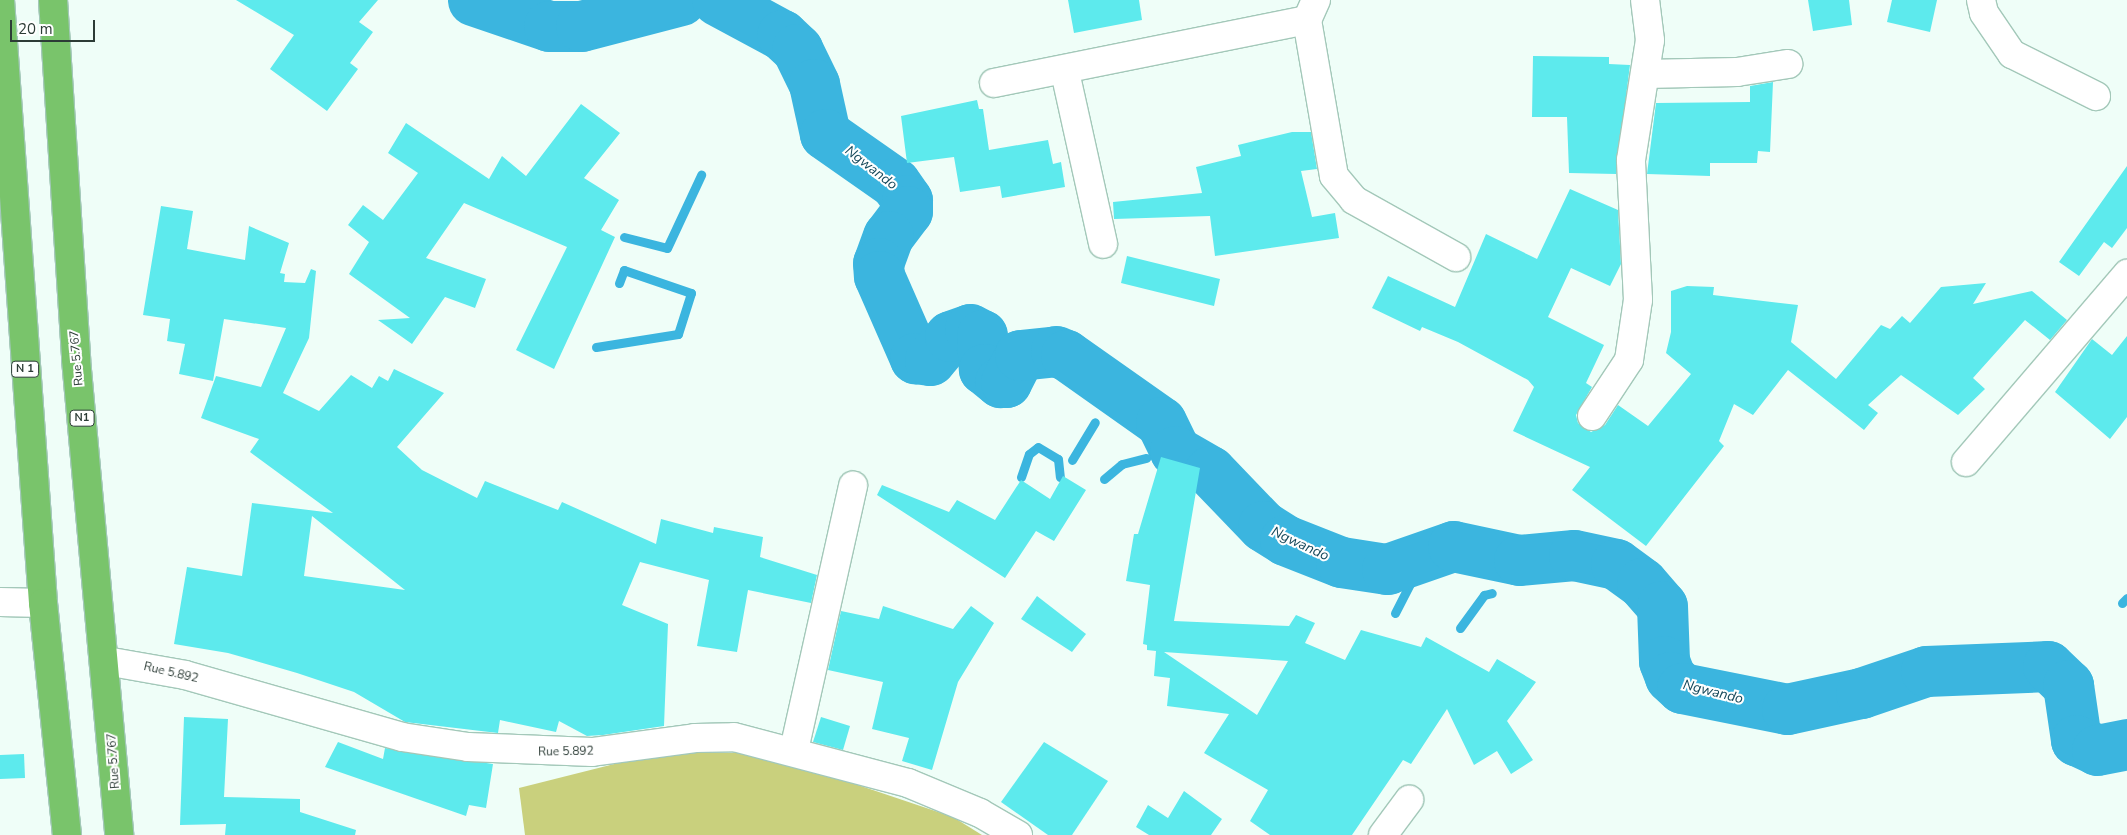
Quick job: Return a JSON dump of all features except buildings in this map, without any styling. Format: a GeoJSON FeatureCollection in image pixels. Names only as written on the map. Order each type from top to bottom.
{"type":"FeatureCollection","features":[{"type":"Feature","properties":{"kind":"highway","name":"N 1"},"geometry":{"type":"LineString","coordinates":[[0,0],[4,134],[43,603],[67,835]]}},
{"type":"Feature","properties":{"kind":"highway","name":"Rue 5.767"},"geometry":{"type":"LineString","coordinates":[[53,0],[76,359],[106,661],[119,835]]}},
{"type":"Feature","properties":{"kind":"street"},"geometry":{"type":"LineString","coordinates":[[1592,416],[1628,360],[1638,300],[1631,160],[1650,40],[1645,0]]}},
{"type":"Feature","properties":{"kind":"street"},"geometry":{"type":"LineString","coordinates":[[1981,0],[1984,13],[2012,54],[2096,96]]}},
{"type":"Feature","properties":{"kind":"street"},"geometry":{"type":"LineString","coordinates":[[994,83],[1065,72],[1312,10],[1334,176],[1342,189],[1456,257]]}},
{"type":"Feature","properties":{"kind":"street"},"geometry":{"type":"LineString","coordinates":[[1645,74],[1738,72],[1788,64]]}},
{"type":"Feature","properties":{"kind":"street"},"geometry":{"type":"LineString","coordinates":[[1065,72],[1103,244]]}},
{"type":"Feature","properties":{"kind":"street"},"geometry":{"type":"LineString","coordinates":[[1966,462],[2127,274]]}},
{"type":"Feature","properties":{"kind":"street"},"geometry":{"type":"LineString","coordinates":[[794,750],[853,485]]}},
{"type":"Feature","properties":{"kind":"street"},"geometry":{"type":"LineString","coordinates":[[0,602],[43,603]]}},
{"type":"Feature","properties":{"kind":"street","name":"Rue 5.892"},"geometry":{"type":"LineString","coordinates":[[106,661],[185,675],[402,737],[468,747],[592,752],[695,738],[734,737],[794,750],[908,783],[980,813],[1018,835]]}},
{"type":"Feature","properties":{"kind":"street"},"geometry":{"type":"LineString","coordinates":[[1384,835],[1409,800]]}},
{"type":"Feature","properties":{"kind":"green space"},"geometry":{"type":"Polygon","coordinates":[[[658,753],[763,753],[953,817],[982,835],[525,835],[519,788],[658,753]]]}},
{"type":"Feature","properties":{"kind":"waterway","name":"Ngwando"},"geometry":{"type":"LineString","coordinates":[[473,0],[549,26],[581,26],[681,0]]}},
{"type":"Feature","properties":{"kind":"waterway","name":"Ngwando"},"geometry":{"type":"LineString","coordinates":[[717,0],[782,35],[797,49],[814,84],[825,134],[895,183],[907,200],[907,211],[888,236],[878,263],[879,276],[915,358],[930,360],[950,336],[970,329],[982,335],[984,369],[1000,382],[1006,382],[1020,355],[1056,351],[1066,355],[1161,422],[1175,451],[1210,471],[1263,526],[1285,540],[1341,562],[1387,569],[1453,546],[1519,560],[1574,555],[1616,564],[1642,583],[1662,606],[1664,661],[1670,677],[1682,688],[1787,709],[1861,693],[1926,671],[2048,666],[2068,685],[2076,740],[2097,750],[2127,744]]}},
{"type":"Feature","properties":{"kind":"waterway"},"geometry":{"type":"LineString","coordinates":[[624,237],[667,248],[701,175]]}},
{"type":"Feature","properties":{"kind":"waterway"},"geometry":{"type":"LineString","coordinates":[[596,347],[678,334],[691,293],[624,270],[619,283]]}},
{"type":"Feature","properties":{"kind":"waterway"},"geometry":{"type":"LineString","coordinates":[[1072,460],[1095,422]]}},
{"type":"Feature","properties":{"kind":"waterway"},"geometry":{"type":"LineString","coordinates":[[1021,477],[1029,454],[1038,447],[1058,459],[1060,477]]}},
{"type":"Feature","properties":{"kind":"waterway"},"geometry":{"type":"LineString","coordinates":[[1104,479],[1122,464],[1146,458]]}},
{"type":"Feature","properties":{"kind":"waterway"},"geometry":{"type":"LineString","coordinates":[[1395,613],[1415,574]]}},
{"type":"Feature","properties":{"kind":"waterway"},"geometry":{"type":"LineString","coordinates":[[1460,628],[1484,595],[1492,593]]}},
{"type":"Feature","properties":{"kind":"waterway"},"geometry":{"type":"LineString","coordinates":[[2122,603],[2127,598]]}}]}
